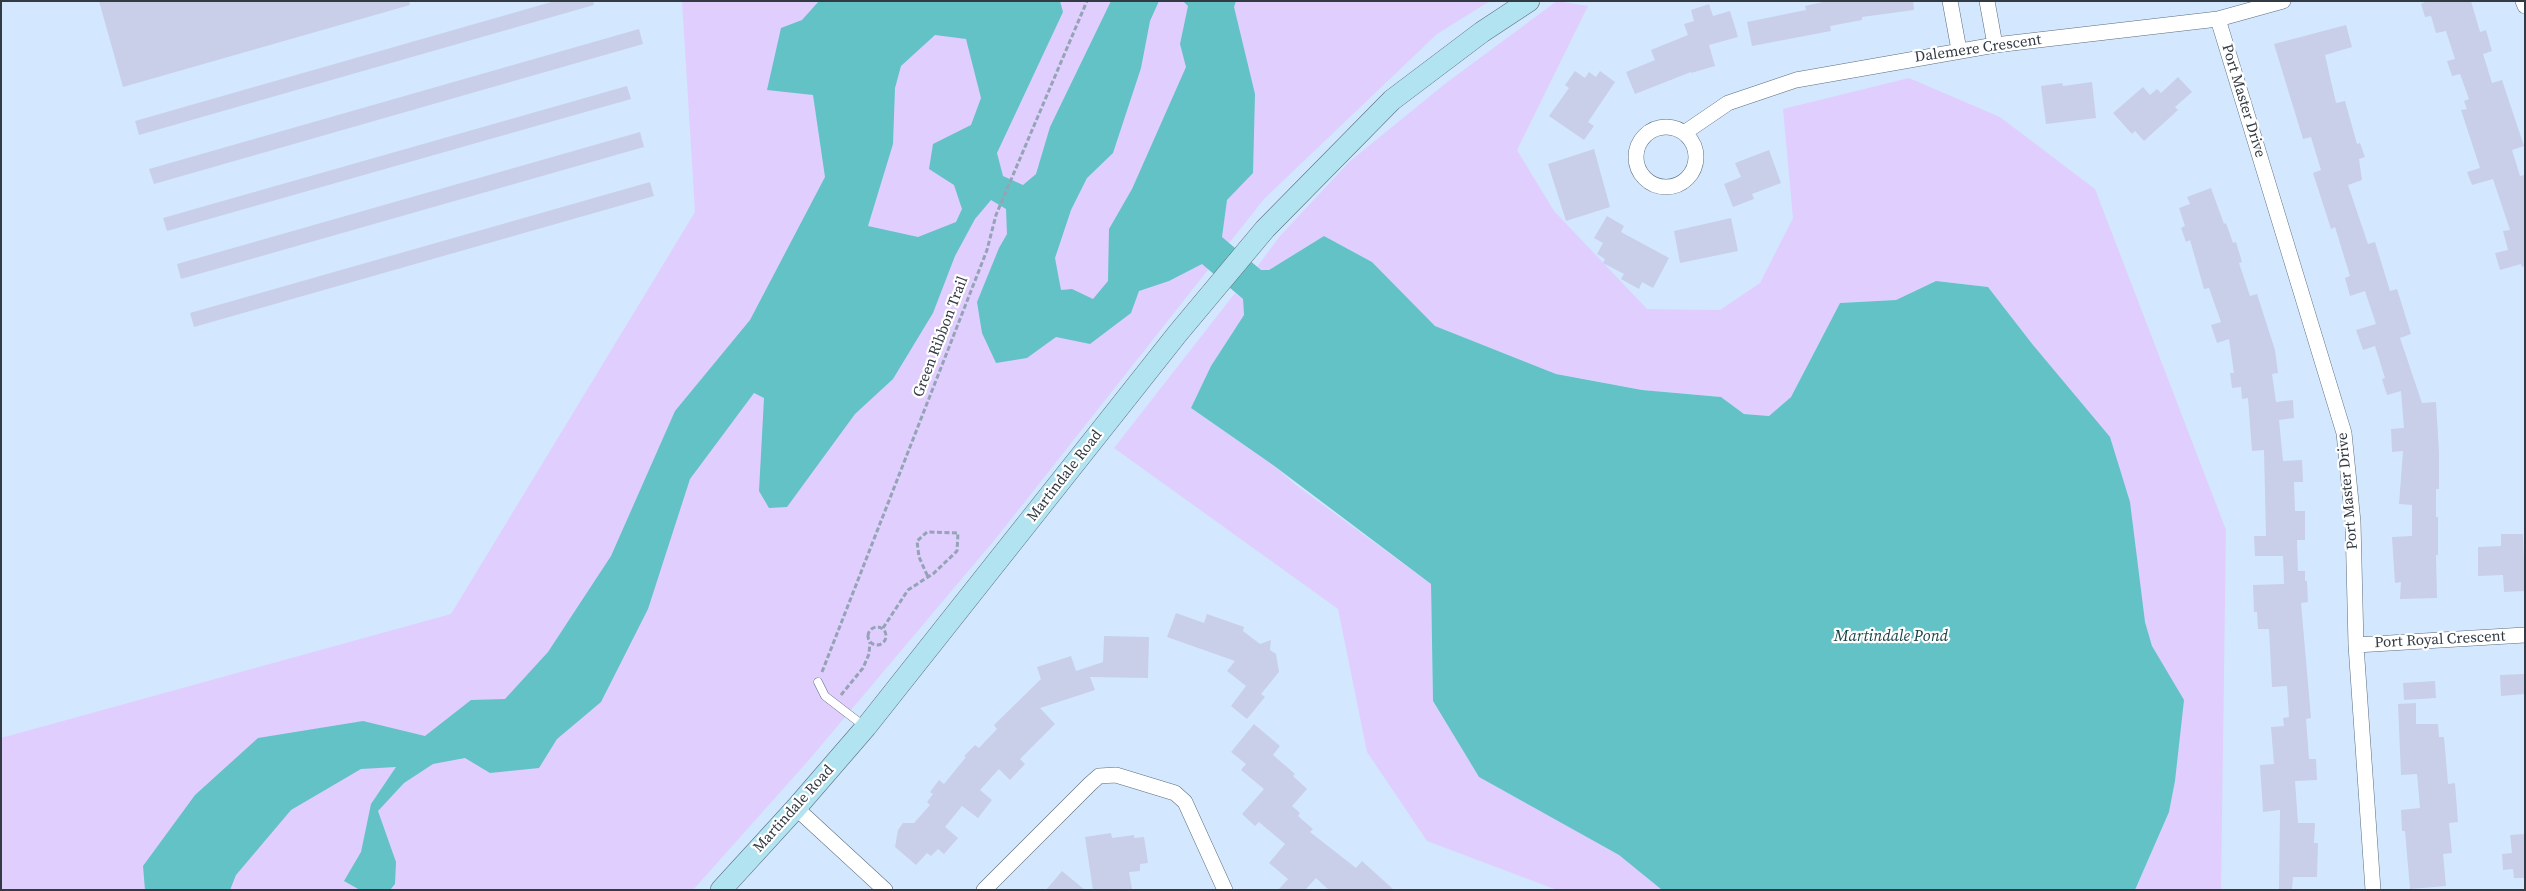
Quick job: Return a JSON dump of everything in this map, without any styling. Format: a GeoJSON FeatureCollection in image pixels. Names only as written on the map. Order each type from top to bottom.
{"type":"FeatureCollection","features":[{"type":"Feature","properties":{"kind":"main road","name":"Martindale Road"},"geometry":{"type":"LineString","coordinates":[[721,890],[796,808],[866,727],[1178,333],[1265,229],[1392,100],[1482,32],[1528,1]]}},
{"type":"Feature","properties":{"kind":"street"},"geometry":{"type":"LineString","coordinates":[[1950,1],[1958,50]]}},
{"type":"Feature","properties":{"kind":"street"},"geometry":{"type":"LineString","coordinates":[[1987,1],[1995,45]]}},
{"type":"Feature","properties":{"kind":"street","name":"Dalemere Crescent"},"geometry":{"type":"LineString","coordinates":[[1684,132],[1728,103],[1780,85],[1958,50],[2218,19],[2283,1]]}},
{"type":"Feature","properties":{"kind":"street"},"geometry":{"type":"LineString","coordinates":[[2523,1],[2525,6]]}},
{"type":"Feature","properties":{"kind":"street","name":"Port Master Drive"},"geometry":{"type":"LineString","coordinates":[[2218,19],[2344,433],[2353,522],[2356,645],[2373,890]]}},
{"type":"Feature","properties":{"kind":"street"},"geometry":{"type":"LineString","coordinates":[[1665,126],[1684,132],[1695,149],[1696,158],[1689,177],[1672,186],[1662,186],[1644,178],[1639,170],[1637,150],[1647,133],[1665,126]]}},
{"type":"Feature","properties":{"kind":"street","name":"Port Royal Crescent"},"geometry":{"type":"LineString","coordinates":[[2356,645],[2525,635]]}},
{"type":"Feature","properties":{"kind":"street"},"geometry":{"type":"LineString","coordinates":[[984,890],[1099,776],[1116,775],[1175,793],[1185,802],[1225,890]]}},
{"type":"Feature","properties":{"kind":"street"},"geometry":{"type":"LineString","coordinates":[[796,808],[885,890]]}},
{"type":"Feature","properties":{"kind":"lane"},"geometry":{"type":"LineString","coordinates":[[818,682],[826,696],[866,727]]}},
{"type":"Feature","properties":{"kind":"path","name":"Green Ribbon Trail"},"geometry":{"type":"LineString","coordinates":[[818,682],[987,250],[996,215],[1087,1]]}},
{"type":"Feature","properties":{"kind":"path"},"geometry":{"type":"LineString","coordinates":[[883,628],[908,590],[928,577],[957,551],[958,532],[927,532],[917,541],[919,557],[928,577]]}},
{"type":"Feature","properties":{"kind":"path"},"geometry":{"type":"LineString","coordinates":[[834,703],[863,668],[869,654],[870,642],[868,636],[872,628],[878,626],[883,628],[886,633],[884,642],[879,645],[870,642]]}},
{"type":"Feature","properties":{"kind":"shaded area"},"geometry":{"type":"Polygon","coordinates":[[[682,1],[1490,1],[1437,34],[1264,199],[997,537],[808,761],[693,890],[1,890],[1,738],[451,614],[695,212],[682,1]]]}},
{"type":"Feature","properties":{"kind":"shaded area"},"geometry":{"type":"Polygon","coordinates":[[[1557,1],[1588,6],[1517,150],[1554,211],[1647,309],[1720,310],[1760,283],[1793,218],[1783,109],[1909,78],[2000,117],[2095,189],[2226,530],[2221,890],[2135,890],[2169,812],[2175,781],[2183,700],[2152,647],[2145,622],[2033,345],[1988,287],[1936,281],[1896,300],[1840,303],[1791,397],[1769,416],[1744,414],[1721,397],[1642,390],[1556,374],[1435,326],[1372,262],[1324,236],[1269,270],[1261,270],[1257,267],[1280,236],[1349,162],[1446,83],[1557,1]]]}},
{"type":"Feature","properties":{"kind":"shaded area"},"geometry":{"type":"Polygon","coordinates":[[[1235,293],[1243,299],[1244,315],[1211,366],[1192,409],[1273,465],[1296,485],[1431,584],[1433,701],[1479,777],[1619,855],[1662,890],[1557,890],[1427,841],[1367,752],[1338,609],[1114,448],[1235,293]]]}},
{"type":"Feature","properties":{"kind":"water","name":"Martindale Pond"},"geometry":{"type":"Polygon","coordinates":[[[819,1],[1060,1],[1063,12],[997,153],[1003,176],[1023,185],[1036,174],[1050,127],[1111,1],[1159,1],[1150,21],[1141,68],[1113,153],[1087,178],[1071,210],[1055,258],[1061,290],[1072,289],[1093,299],[1108,281],[1109,229],[1132,189],[1186,67],[1180,44],[1188,6],[1183,1],[1236,1],[1234,7],[1255,94],[1253,173],[1227,200],[1222,237],[1261,270],[1269,270],[1324,236],[1372,262],[1435,326],[1556,374],[1642,390],[1721,397],[1744,414],[1769,416],[1791,397],[1840,303],[1896,300],[1936,281],[1988,287],[2033,345],[2110,437],[2130,502],[2145,622],[2152,646],[2184,700],[2175,781],[2169,812],[2135,890],[1662,890],[1619,855],[1479,777],[1433,701],[1431,584],[1273,465],[1191,408],[1211,366],[1244,315],[1243,299],[1202,264],[1169,281],[1139,291],[1131,313],[1090,344],[1056,337],[1027,358],[996,363],[982,333],[977,302],[999,248],[1007,234],[1006,209],[991,200],[975,219],[955,256],[933,313],[893,379],[855,414],[787,507],[769,508],[759,491],[764,398],[754,393],[690,479],[648,609],[601,702],[557,739],[539,768],[490,773],[465,758],[433,764],[404,783],[378,811],[396,862],[395,884],[390,890],[360,890],[344,881],[361,852],[371,804],[396,767],[361,769],[291,810],[236,875],[230,890],[145,890],[143,866],[195,795],[258,738],[363,721],[425,736],[471,700],[505,699],[548,652],[611,556],[675,411],[750,320],[825,177],[813,95],[767,90],[781,28],[802,20],[819,1]],[[935,35],[901,66],[895,88],[893,144],[868,226],[918,237],[956,222],[962,209],[954,185],[929,169],[933,144],[971,125],[981,98],[966,39],[935,35]]]}},
{"type":"Feature","properties":{"kind":"building"},"geometry":{"type":"Polygon","coordinates":[[[99,1],[409,1],[410,5],[123,87],[99,1]]]}},
{"type":"Feature","properties":{"kind":"building"},"geometry":{"type":"Polygon","coordinates":[[[555,1],[593,1],[594,5],[139,135],[135,121],[555,1]]]}},
{"type":"Feature","properties":{"kind":"building"},"geometry":{"type":"Polygon","coordinates":[[[1827,1],[1913,1],[1914,10],[1862,17],[1862,20],[1830,26],[1831,31],[1752,46],[1747,22],[1806,10],[1805,6],[1827,1]]]}},
{"type":"Feature","properties":{"kind":"building"},"geometry":{"type":"Polygon","coordinates":[[[2427,1],[2471,1],[2480,32],[2486,30],[2492,51],[2483,54],[2492,83],[2502,80],[2524,146],[2512,150],[2520,176],[2525,175],[2525,266],[2522,267],[2521,264],[2500,270],[2495,253],[2508,250],[2503,231],[2510,230],[2493,179],[2472,185],[2467,172],[2480,168],[2461,110],[2467,109],[2464,101],[2469,99],[2460,74],[2452,76],[2447,61],[2455,59],[2446,31],[2436,33],[2431,16],[2425,17],[2421,4],[2427,1]]]}},
{"type":"Feature","properties":{"kind":"building"},"geometry":{"type":"Polygon","coordinates":[[[1709,4],[1713,16],[1730,11],[1738,37],[1709,45],[1715,66],[1691,72],[1635,94],[1626,72],[1655,60],[1651,50],[1688,35],[1684,24],[1694,21],[1691,10],[1709,4]]]}},
{"type":"Feature","properties":{"kind":"building"},"geometry":{"type":"Polygon","coordinates":[[[2346,25],[2352,47],[2325,55],[2336,103],[2345,101],[2357,144],[2360,143],[2365,157],[2359,159],[2362,180],[2348,185],[2368,244],[2375,242],[2390,291],[2397,289],[2411,334],[2400,338],[2422,403],[2436,402],[2439,452],[2439,489],[2436,489],[2436,517],[2438,517],[2438,555],[2436,555],[2437,598],[2400,599],[2401,582],[2395,583],[2392,537],[2412,536],[2412,505],[2399,504],[2403,451],[2392,452],[2391,429],[2404,428],[2401,391],[2387,395],[2382,379],[2385,378],[2375,346],[2363,350],[2356,330],[2376,324],[2365,291],[2350,296],[2345,278],[2350,276],[2335,227],[2331,229],[2313,173],[2321,170],[2311,137],[2303,139],[2274,44],[2346,25]]]}},
{"type":"Feature","properties":{"kind":"building"},"geometry":{"type":"Polygon","coordinates":[[[639,29],[643,44],[154,184],[149,169],[639,29]]]}},
{"type":"Feature","properties":{"kind":"building"},"geometry":{"type":"Polygon","coordinates":[[[1575,71],[1585,78],[1589,72],[1596,77],[1600,71],[1615,82],[1588,122],[1594,126],[1584,140],[1549,116],[1569,88],[1565,85],[1575,71]]]}},
{"type":"Feature","properties":{"kind":"building"},"geometry":{"type":"Polygon","coordinates":[[[2178,77],[2192,92],[2175,107],[2178,110],[2144,141],[2135,131],[2132,134],[2113,113],[2143,87],[2150,95],[2157,89],[2161,93],[2178,77]]]}},
{"type":"Feature","properties":{"kind":"building"},"geometry":{"type":"Polygon","coordinates":[[[2092,82],[2096,118],[2046,124],[2041,86],[2062,83],[2063,86],[2092,82]]]}},
{"type":"Feature","properties":{"kind":"building"},"geometry":{"type":"Polygon","coordinates":[[[627,86],[631,99],[167,231],[163,218],[627,86]]]}},
{"type":"Feature","properties":{"kind":"building"},"geometry":{"type":"Polygon","coordinates":[[[640,132],[644,147],[181,279],[177,264],[640,132]]]}},
{"type":"Feature","properties":{"kind":"building"},"geometry":{"type":"Polygon","coordinates":[[[1594,149],[1610,207],[1566,221],[1548,164],[1594,149]]]}},
{"type":"Feature","properties":{"kind":"building"},"geometry":{"type":"Polygon","coordinates":[[[1769,150],[1781,183],[1752,194],[1754,199],[1733,207],[1724,184],[1741,177],[1735,163],[1769,150]]]}},
{"type":"Feature","properties":{"kind":"building"},"geometry":{"type":"Polygon","coordinates":[[[650,182],[654,196],[194,327],[190,313],[650,182]]]}},
{"type":"Feature","properties":{"kind":"building"},"geometry":{"type":"Polygon","coordinates":[[[2211,188],[2224,224],[2226,223],[2233,243],[2236,242],[2242,262],[2239,263],[2250,296],[2257,294],[2275,350],[2278,373],[2272,374],[2276,402],[2293,400],[2294,418],[2279,420],[2283,461],[2302,460],[2303,482],[2294,482],[2295,511],[2305,511],[2305,540],[2297,540],[2298,571],[2305,571],[2305,581],[2307,581],[2308,602],[2301,603],[2311,718],[2306,719],[2309,759],[2316,759],[2317,780],[2295,781],[2298,823],[2315,823],[2314,843],[2318,843],[2317,877],[2293,877],[2292,890],[2279,890],[2280,810],[2263,812],[2260,765],[2274,764],[2271,727],[2284,726],[2283,718],[2289,717],[2287,686],[2272,687],[2269,629],[2258,629],[2257,612],[2254,612],[2253,585],[2284,584],[2283,556],[2255,556],[2254,536],[2266,536],[2264,450],[2252,451],[2248,398],[2242,399],[2241,387],[2232,388],[2230,373],[2234,373],[2229,339],[2217,343],[2211,325],[2221,322],[2209,288],[2204,289],[2190,240],[2186,242],[2181,228],[2185,226],[2179,208],[2190,204],[2187,197],[2211,188]]]}},
{"type":"Feature","properties":{"kind":"building"},"geometry":{"type":"Polygon","coordinates":[[[1607,216],[1624,226],[1621,232],[1669,258],[1653,288],[1642,282],[1639,289],[1621,279],[1624,274],[1603,263],[1605,259],[1597,254],[1603,243],[1594,238],[1607,216]]]}},
{"type":"Feature","properties":{"kind":"building"},"geometry":{"type":"Polygon","coordinates":[[[1731,218],[1738,251],[1680,263],[1674,231],[1731,218]]]}},
{"type":"Feature","properties":{"kind":"building"},"geometry":{"type":"Polygon","coordinates":[[[2501,534],[2523,534],[2525,591],[2504,592],[2503,575],[2478,576],[2478,547],[2501,546],[2501,534]]]}},
{"type":"Feature","properties":{"kind":"building"},"geometry":{"type":"Polygon","coordinates":[[[1176,613],[1204,623],[1207,614],[1244,627],[1243,631],[1260,644],[1271,640],[1270,650],[1276,654],[1279,672],[1261,694],[1265,697],[1247,719],[1231,706],[1246,686],[1227,671],[1235,661],[1167,637],[1176,613]]]}},
{"type":"Feature","properties":{"kind":"building"},"geometry":{"type":"Polygon","coordinates":[[[1104,636],[1149,637],[1148,678],[1090,677],[1095,690],[1040,708],[1055,724],[1020,759],[1025,764],[1010,780],[999,769],[980,790],[992,800],[978,818],[962,806],[945,827],[958,838],[944,854],[938,849],[931,856],[927,853],[916,865],[895,847],[898,830],[903,823],[914,823],[930,805],[927,802],[933,794],[930,792],[939,780],[944,784],[966,757],[964,756],[975,745],[979,748],[997,729],[994,725],[1041,679],[1037,667],[1071,656],[1076,671],[1103,662],[1104,636]]]}},
{"type":"Feature","properties":{"kind":"building"},"geometry":{"type":"Polygon","coordinates":[[[2525,674],[2525,694],[2501,696],[2500,675],[2525,674]]]}},
{"type":"Feature","properties":{"kind":"building"},"geometry":{"type":"Polygon","coordinates":[[[2435,681],[2436,698],[2404,700],[2403,683],[2435,681]]]}},
{"type":"Feature","properties":{"kind":"building"},"geometry":{"type":"Polygon","coordinates":[[[2416,703],[2416,724],[2438,724],[2439,737],[2444,737],[2448,784],[2455,783],[2458,822],[2449,823],[2452,853],[2443,854],[2446,886],[2410,889],[2405,831],[2402,831],[2401,810],[2420,808],[2417,774],[2401,775],[2398,704],[2416,703]]]}},
{"type":"Feature","properties":{"kind":"building"},"geometry":{"type":"Polygon","coordinates":[[[1254,724],[1280,746],[1273,755],[1295,774],[1293,776],[1307,789],[1292,806],[1300,813],[1298,816],[1313,829],[1310,832],[1356,868],[1362,861],[1394,890],[1329,890],[1316,878],[1305,890],[1278,890],[1288,879],[1269,863],[1285,844],[1259,822],[1255,826],[1242,814],[1264,789],[1241,770],[1246,764],[1231,752],[1254,724]]]}},
{"type":"Feature","properties":{"kind":"building"},"geometry":{"type":"Polygon","coordinates":[[[1111,833],[1112,838],[1134,835],[1134,838],[1144,837],[1148,863],[1140,864],[1140,871],[1129,872],[1132,889],[1093,890],[1085,837],[1111,833]]]}},
{"type":"Feature","properties":{"kind":"building"},"geometry":{"type":"Polygon","coordinates":[[[2525,834],[2525,878],[2514,878],[2513,869],[2503,870],[2502,854],[2512,853],[2510,835],[2525,834]]]}},
{"type":"Feature","properties":{"kind":"building"},"geometry":{"type":"Polygon","coordinates":[[[1062,871],[1085,890],[1046,890],[1062,871]]]}}]}
